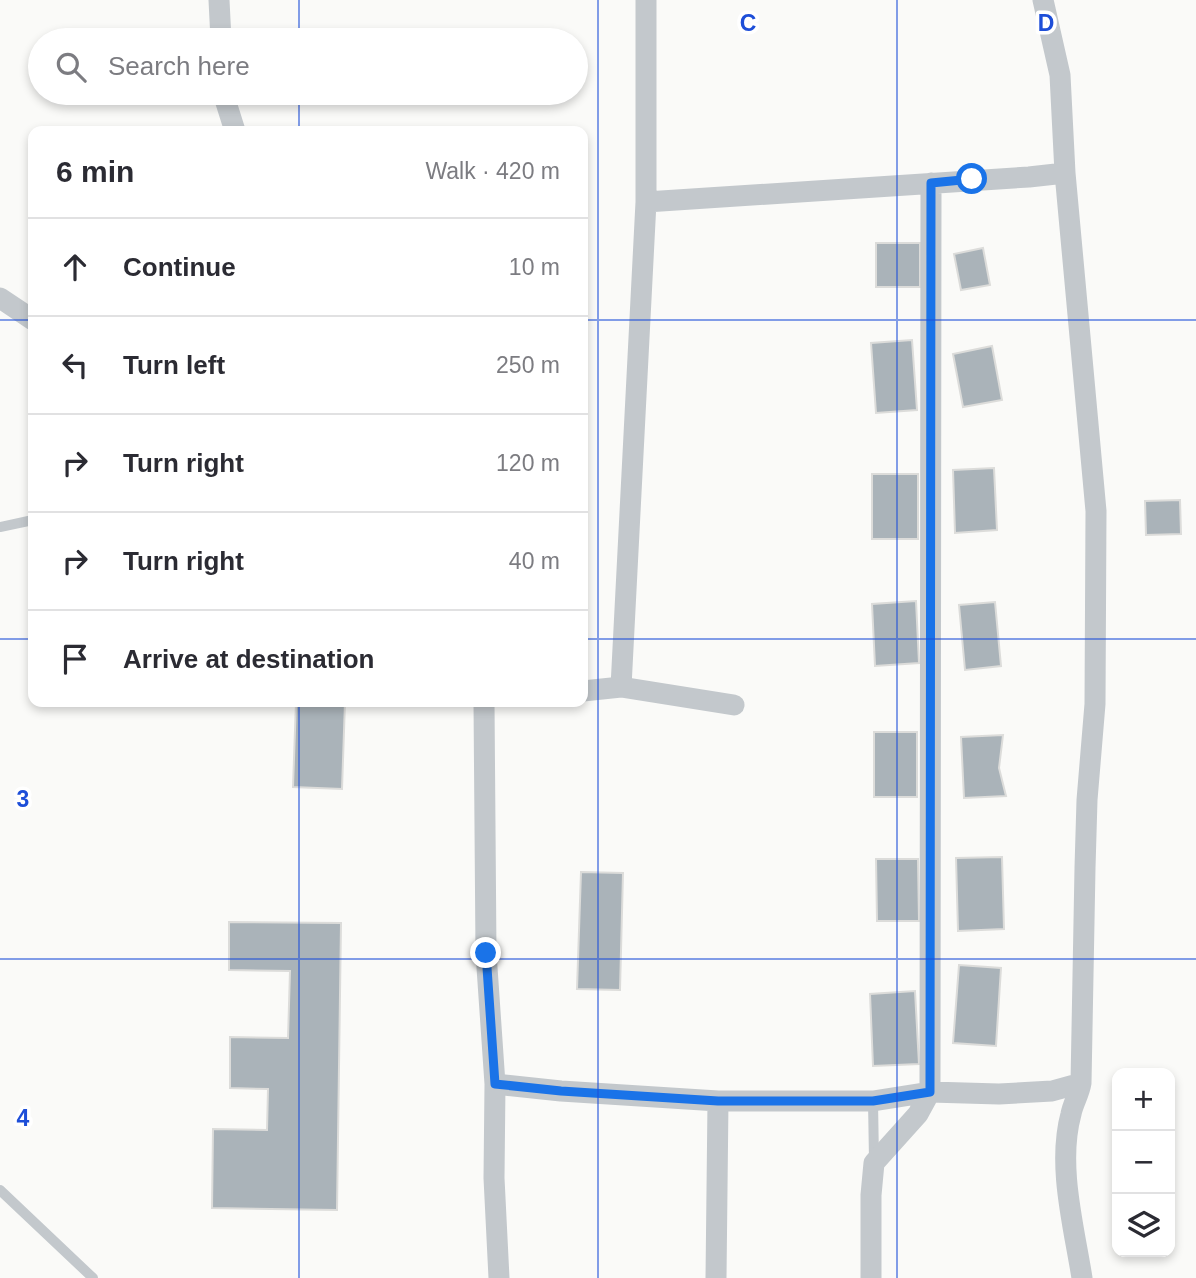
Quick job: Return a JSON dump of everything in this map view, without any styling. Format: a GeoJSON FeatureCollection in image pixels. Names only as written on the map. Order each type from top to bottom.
{"type":"FeatureCollection","features":[{"type":"Feature","properties":{"kind":"street"},"geometry":{"type":"LineString","coordinates":[[219,0],[220,28]]}},
{"type":"Feature","properties":{"kind":"street"},"geometry":{"type":"LineString","coordinates":[[621,687],[646,202],[646,0]]}},
{"type":"Feature","properties":{"kind":"street"},"geometry":{"type":"LineString","coordinates":[[1043,0],[1060,75],[1065,173],[1096,511],[1095,704],[1084,868],[1081,1083],[1071,1114],[1066,1163],[1082,1278]]}},
{"type":"Feature","properties":{"kind":"street"},"geometry":{"type":"LineString","coordinates":[[226,105],[233,126]]}},
{"type":"Feature","properties":{"kind":"street"},"geometry":{"type":"LineString","coordinates":[[646,202],[1065,173]]}},
{"type":"Feature","properties":{"kind":"street"},"geometry":{"type":"LineString","coordinates":[[871,1278],[871,1195],[874,1163],[918,1114],[930,1092],[931,183]]}},
{"type":"Feature","properties":{"kind":"street"},"geometry":{"type":"LineString","coordinates":[[0,298],[28,317]]}},
{"type":"Feature","properties":{"kind":"street"},"geometry":{"type":"LineString","coordinates":[[588,690],[621,687],[734,705]]}},
{"type":"Feature","properties":{"kind":"street"},"geometry":{"type":"LineString","coordinates":[[484,707],[486,953],[495,1084],[499,1278]]}},
{"type":"Feature","properties":{"kind":"street"},"geometry":{"type":"LineString","coordinates":[[495,1084],[718,1101],[873,1101],[930,1092],[999,1094],[1052,1091],[1081,1083]]}},
{"type":"Feature","properties":{"kind":"street"},"geometry":{"type":"LineString","coordinates":[[716,1278],[718,1101]]}},
{"type":"Feature","properties":{"kind":"lane"},"geometry":{"type":"LineString","coordinates":[[0,527],[28,521]]}},
{"type":"Feature","properties":{"kind":"lane"},"geometry":{"type":"LineString","coordinates":[[873,1101],[874,1163]]}},
{"type":"Feature","properties":{"kind":"lane"},"geometry":{"type":"LineString","coordinates":[[0,1190],[93,1278]]}},
{"type":"Feature","properties":{"kind":"building"},"geometry":{"type":"Polygon","coordinates":[[[876,243],[920,243],[920,287],[876,287],[876,243]]]}},
{"type":"Feature","properties":{"kind":"building"},"geometry":{"type":"Polygon","coordinates":[[[983,248],[990,285],[961,290],[954,254],[983,248]]]}},
{"type":"Feature","properties":{"kind":"building"},"geometry":{"type":"Polygon","coordinates":[[[912,340],[917,410],[876,413],[871,343],[912,340]]]}},
{"type":"Feature","properties":{"kind":"building"},"geometry":{"type":"Polygon","coordinates":[[[992,346],[1002,400],[963,407],[953,354],[992,346]]]}},
{"type":"Feature","properties":{"kind":"building"},"geometry":{"type":"Polygon","coordinates":[[[994,468],[997,530],[955,533],[953,470],[994,468]]]}},
{"type":"Feature","properties":{"kind":"building"},"geometry":{"type":"Polygon","coordinates":[[[872,474],[918,474],[918,539],[872,539],[872,474]]]}},
{"type":"Feature","properties":{"kind":"building"},"geometry":{"type":"Polygon","coordinates":[[[1180,500],[1181,534],[1146,535],[1145,501],[1180,500]]]}},
{"type":"Feature","properties":{"kind":"building"},"geometry":{"type":"Polygon","coordinates":[[[916,601],[919,663],[875,666],[872,604],[916,601]]]}},
{"type":"Feature","properties":{"kind":"building"},"geometry":{"type":"Polygon","coordinates":[[[995,602],[1001,666],[965,670],[959,605],[995,602]]]}},
{"type":"Feature","properties":{"kind":"building"},"geometry":{"type":"Polygon","coordinates":[[[296,707],[345,707],[342,789],[293,787],[296,707]]]}},
{"type":"Feature","properties":{"kind":"building"},"geometry":{"type":"Polygon","coordinates":[[[874,732],[917,732],[917,797],[874,797],[874,732]]]}},
{"type":"Feature","properties":{"kind":"building"},"geometry":{"type":"Polygon","coordinates":[[[1003,735],[999,768],[1006,796],[964,798],[961,737],[1003,735]]]}},
{"type":"Feature","properties":{"kind":"building"},"geometry":{"type":"Polygon","coordinates":[[[1002,857],[1004,929],[958,931],[956,858],[1002,857]]]}},
{"type":"Feature","properties":{"kind":"building"},"geometry":{"type":"Polygon","coordinates":[[[876,859],[918,859],[919,921],[877,921],[876,859]]]}},
{"type":"Feature","properties":{"kind":"building"},"geometry":{"type":"Polygon","coordinates":[[[581,872],[623,873],[620,990],[577,989],[581,872]]]}},
{"type":"Feature","properties":{"kind":"building"},"geometry":{"type":"Polygon","coordinates":[[[229,922],[341,923],[337,1210],[212,1208],[213,1129],[267,1130],[268,1089],[230,1088],[230,1037],[288,1038],[290,971],[229,970],[229,922]]]}},
{"type":"Feature","properties":{"kind":"building"},"geometry":{"type":"Polygon","coordinates":[[[959,965],[1001,968],[996,1046],[953,1043],[959,965]]]}},
{"type":"Feature","properties":{"kind":"building"},"geometry":{"type":"Polygon","coordinates":[[[915,991],[919,1064],[873,1066],[870,994],[915,991]]]}},
{"type":"Feature","properties":{"kind":"route"},"geometry":{"type":"LineString","coordinates":[[486,953],[495,1084],[718,1101],[873,1101],[930,1092],[931,183],[972,179]]}}]}
